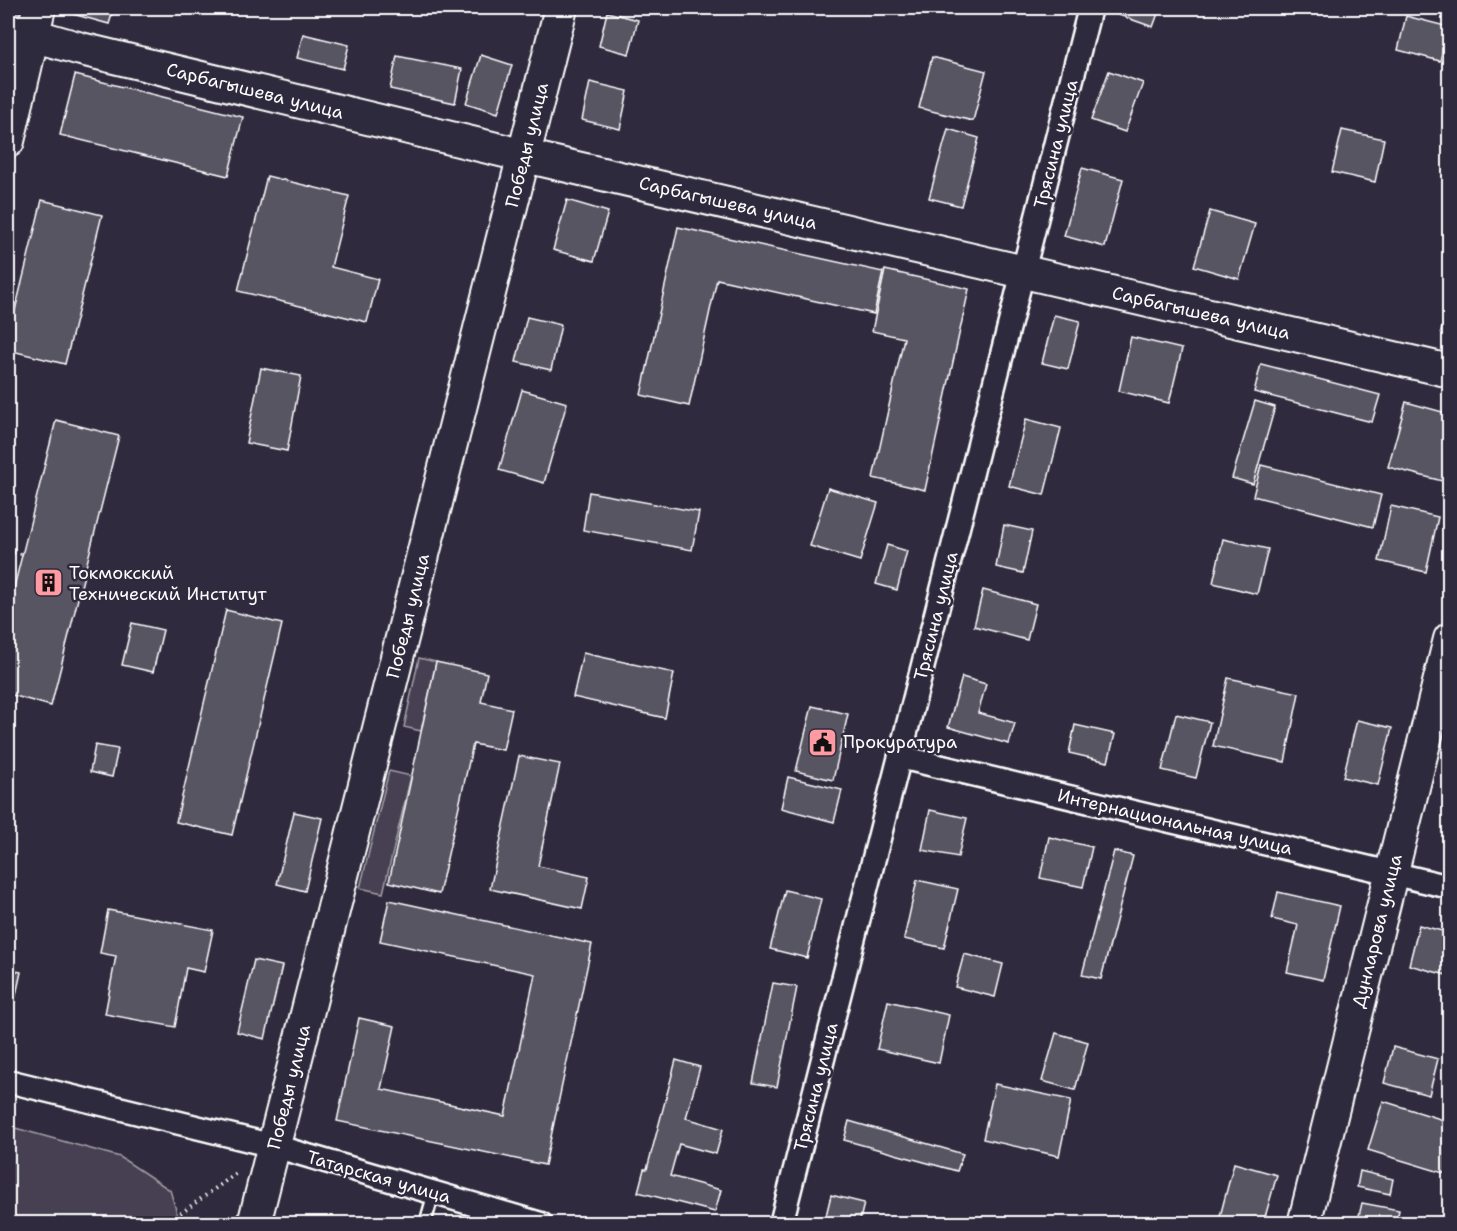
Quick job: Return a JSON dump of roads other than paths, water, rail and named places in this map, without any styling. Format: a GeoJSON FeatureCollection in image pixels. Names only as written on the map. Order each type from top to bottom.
{"type":"FeatureCollection","features":[{"type":"Feature","properties":{"kind":"main road","name":"Победы улица"},"geometry":{"type":"LineString","coordinates":[[254,1224],[561,8]]}},
{"type":"Feature","properties":{"kind":"main road","name":"Сарбагышева улица"},"geometry":{"type":"LineString","coordinates":[[26,23],[81,49],[525,156],[1449,371]]}},
{"type":"Feature","properties":{"kind":"main road"},"geometry":{"type":"LineString","coordinates":[[8,141],[26,23]]}},
{"type":"Feature","properties":{"kind":"main road","name":"Дунларова улица"},"geometry":{"type":"LineString","coordinates":[[1304,1224],[1449,639]]}},
{"type":"Feature","properties":{"kind":"street","name":"Трясина улица"},"geometry":{"type":"LineString","coordinates":[[781,1224],[1090,8]]}},
{"type":"Feature","properties":{"kind":"street","name":"Интернациональная улица"},"geometry":{"type":"LineString","coordinates":[[900,757],[1449,887]]}},
{"type":"Feature","properties":{"kind":"street","name":"Татарская улица"},"geometry":{"type":"LineString","coordinates":[[8,1081],[274,1146],[541,1224]]}},
{"type":"Feature","properties":{"kind":"lane"},"geometry":{"type":"LineString","coordinates":[[425,1224],[434,1192]]}},
{"type":"Feature","properties":{"kind":"place","name":"Токмокский Технический Институт"},"geometry":{"type":"Point","coordinates":[48,583]}},
{"type":"Feature","properties":{"kind":"place","name":"Прокуратура"},"geometry":{"type":"Point","coordinates":[822,742]}}]}
